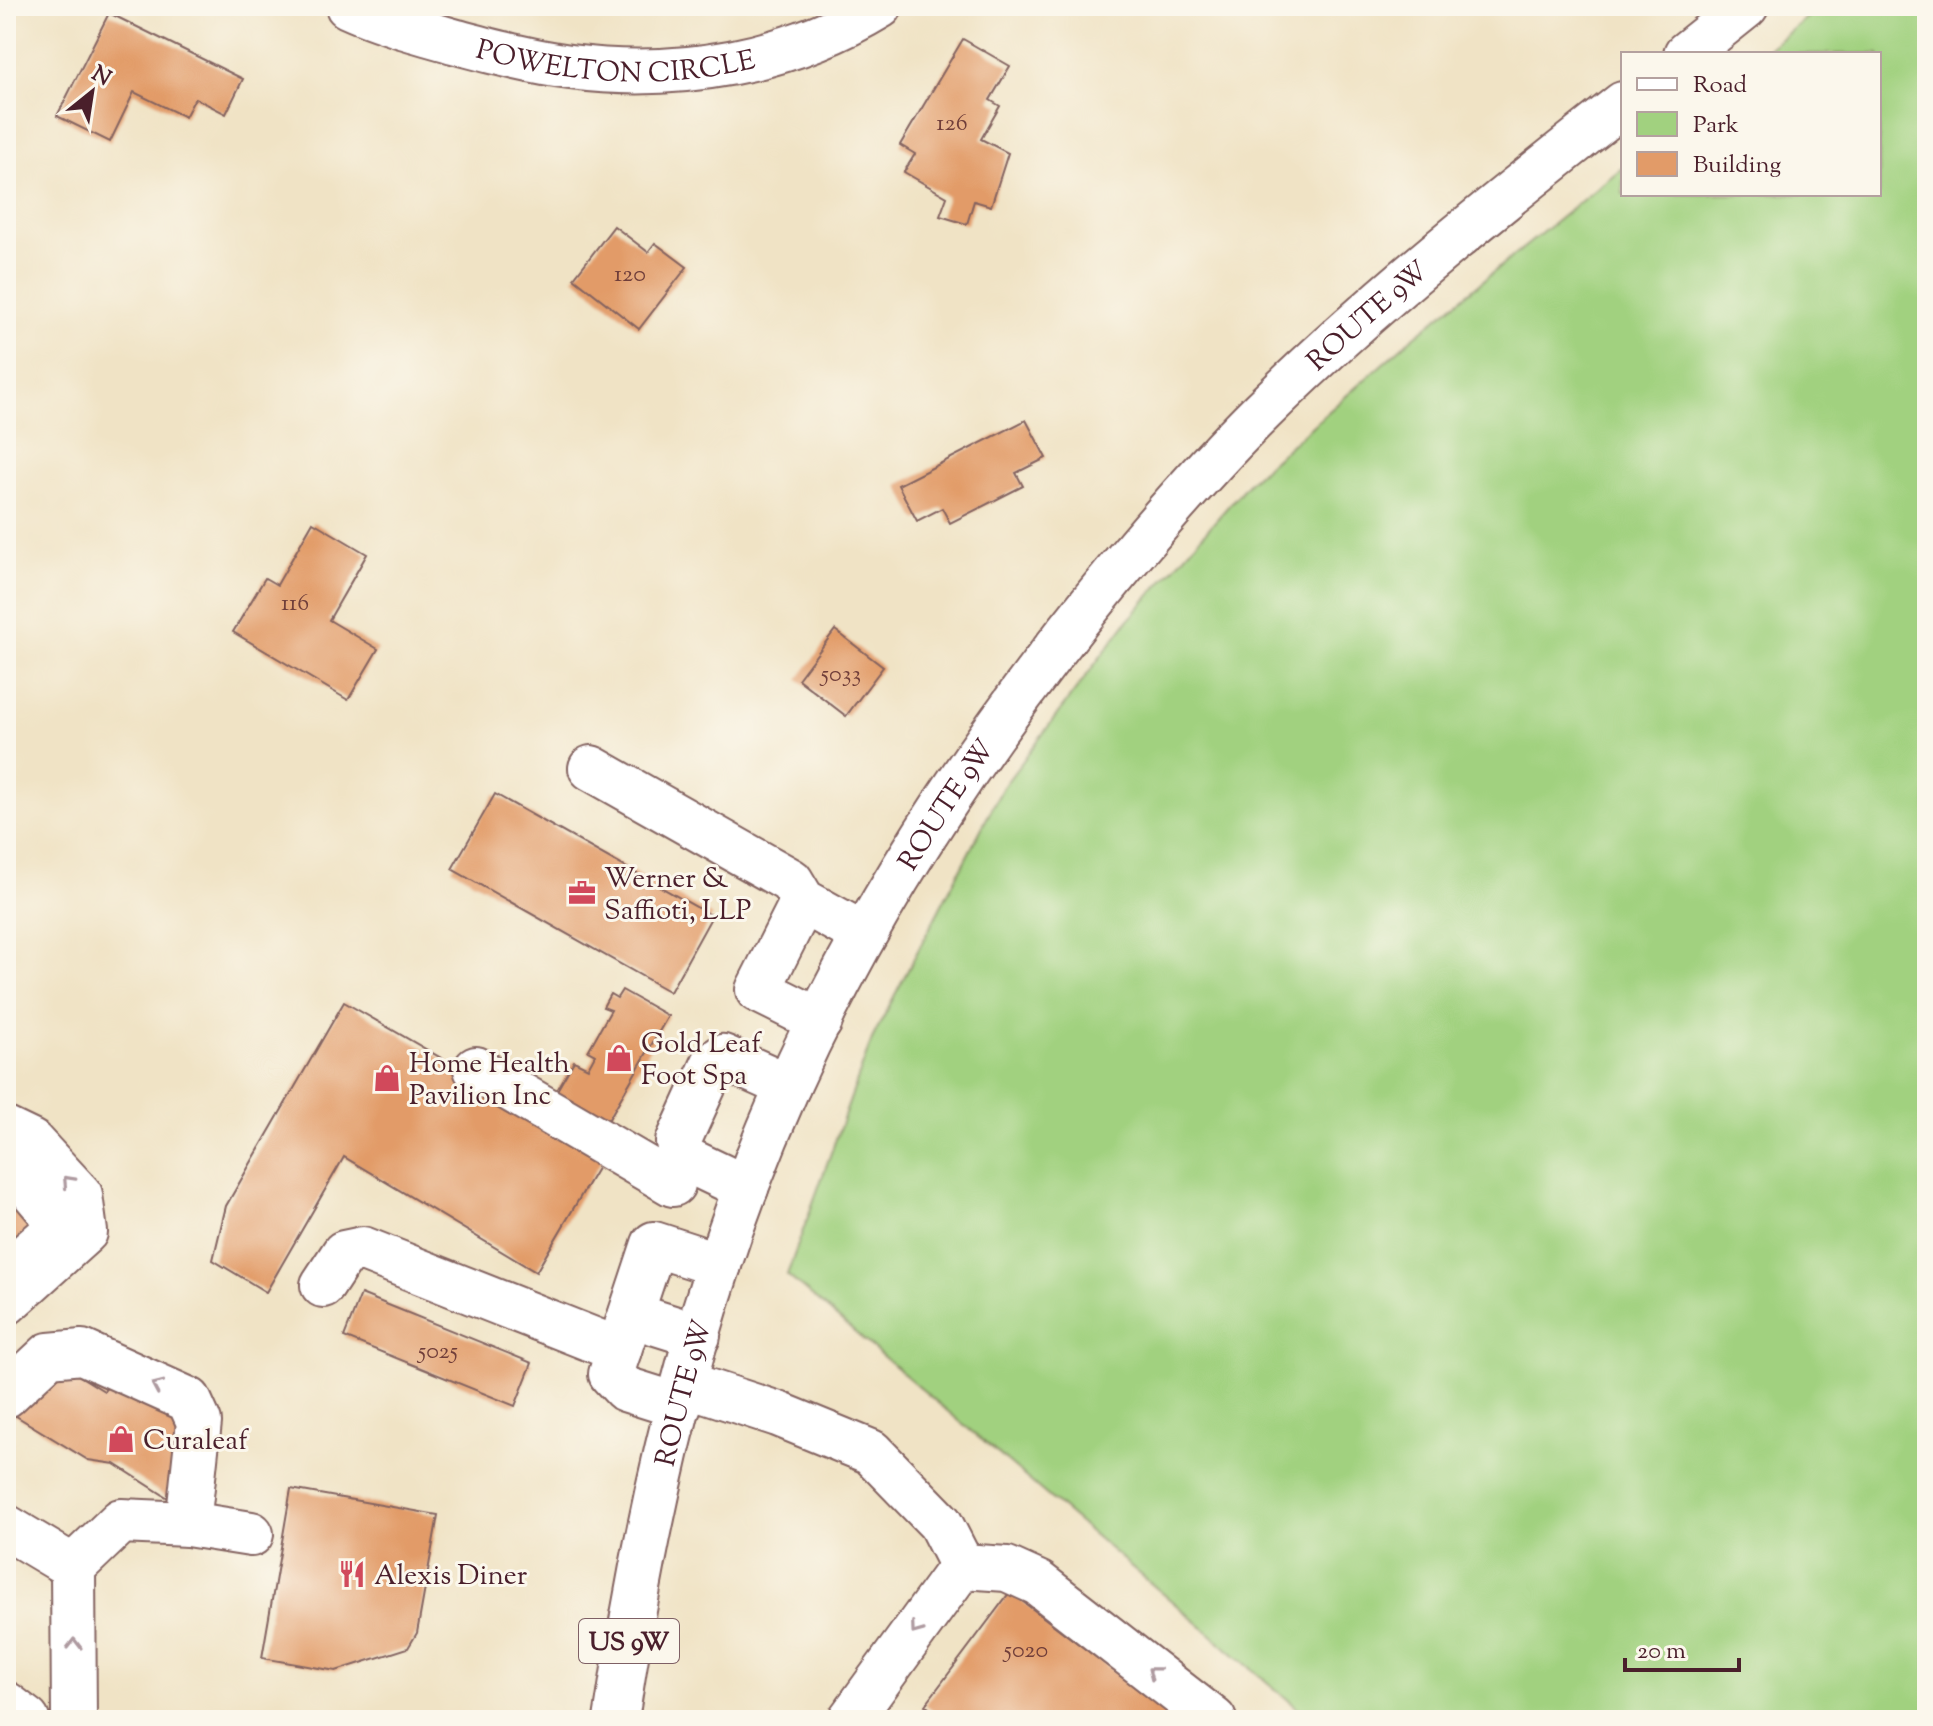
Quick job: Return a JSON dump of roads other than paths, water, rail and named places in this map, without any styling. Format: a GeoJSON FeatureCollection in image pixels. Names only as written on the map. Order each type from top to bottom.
{"type":"FeatureCollection","features":[{"type":"Feature","properties":{"kind":"main road","name":"POWELTON CIRCLE"},"geometry":{"type":"LineString","coordinates":[[348,6],[379,20],[514,57],[571,67],[633,71],[691,71],[752,59],[811,40],[880,6]]}},
{"type":"Feature","properties":{"kind":"main road"},"geometry":{"type":"LineString","coordinates":[[1688,52],[1746,6]]}},
{"type":"Feature","properties":{"kind":"main road","name":"ROUTE 9W"},"geometry":{"type":"LineString","coordinates":[[617,1719],[641,1567],[698,1336],[719,1265],[746,1188],[788,1086],[864,935],[920,843],[996,728],[1084,612],[1170,509],[1258,414],[1406,281],[1614,111]]}},
{"type":"Feature","properties":{"kind":"main road"},"geometry":{"type":"LineString","coordinates":[[591,768],[791,881],[803,901],[864,935]]}},
{"type":"Feature","properties":{"kind":"main road"},"geometry":{"type":"LineString","coordinates":[[803,901],[758,990],[820,1021]]}},
{"type":"Feature","properties":{"kind":"main road"},"geometry":{"type":"LineString","coordinates":[[788,1086],[723,1057],[714,1063],[678,1142],[677,1171],[611,1374],[625,1389],[683,1395],[778,1414],[871,1452],[940,1523],[962,1566]]}},
{"type":"Feature","properties":{"kind":"main road"},"geometry":{"type":"LineString","coordinates":[[476,1069],[677,1171],[746,1188]]}},
{"type":"Feature","properties":{"kind":"main road"},"geometry":{"type":"LineString","coordinates":[[6,1130],[31,1142],[80,1195],[85,1232],[6,1303]]}},
{"type":"Feature","properties":{"kind":"main road"},"geometry":{"type":"LineString","coordinates":[[6,1159],[58,1221],[49,1236],[6,1274]]}},
{"type":"Feature","properties":{"kind":"main road"},"geometry":{"type":"LineString","coordinates":[[654,1244],[719,1265]]}},
{"type":"Feature","properties":{"kind":"main road"},"geometry":{"type":"LineString","coordinates":[[323,1285],[344,1253],[363,1249],[625,1332],[698,1336]]}},
{"type":"Feature","properties":{"kind":"main road"},"geometry":{"type":"LineString","coordinates":[[6,1395],[49,1355],[82,1352],[189,1400],[199,1422],[188,1524]]}},
{"type":"Feature","properties":{"kind":"main road"},"geometry":{"type":"LineString","coordinates":[[74,1720],[73,1567],[121,1521],[188,1524],[251,1534]]}},
{"type":"Feature","properties":{"kind":"main road"},"geometry":{"type":"LineString","coordinates":[[6,1527],[73,1567]]}},
{"type":"Feature","properties":{"kind":"main road"},"geometry":{"type":"LineString","coordinates":[[850,1720],[962,1566]]}},
{"type":"Feature","properties":{"kind":"main road"},"geometry":{"type":"LineString","coordinates":[[962,1566],[1007,1569],[1038,1583],[1214,1720]]}},
{"type":"Feature","properties":{"kind":"main road"},"geometry":{"type":"LineString","coordinates":[[6,1704],[27,1720]]}},
{"type":"Feature","properties":{"kind":"place","name":"Werner & Saffioti, LLP"},"geometry":{"type":"Point","coordinates":[582,893]}},
{"type":"Feature","properties":{"kind":"place","name":"Gold Leaf Foot Spa"},"geometry":{"type":"Point","coordinates":[619,1058]}},
{"type":"Feature","properties":{"kind":"place","name":"Home Health Pavilion Inc"},"geometry":{"type":"Point","coordinates":[387,1078]}},
{"type":"Feature","properties":{"kind":"place","name":"Curaleaf"},"geometry":{"type":"Point","coordinates":[121,1439]}},
{"type":"Feature","properties":{"kind":"place","name":"Alexis Diner"},"geometry":{"type":"Point","coordinates":[352,1574]}}]}
